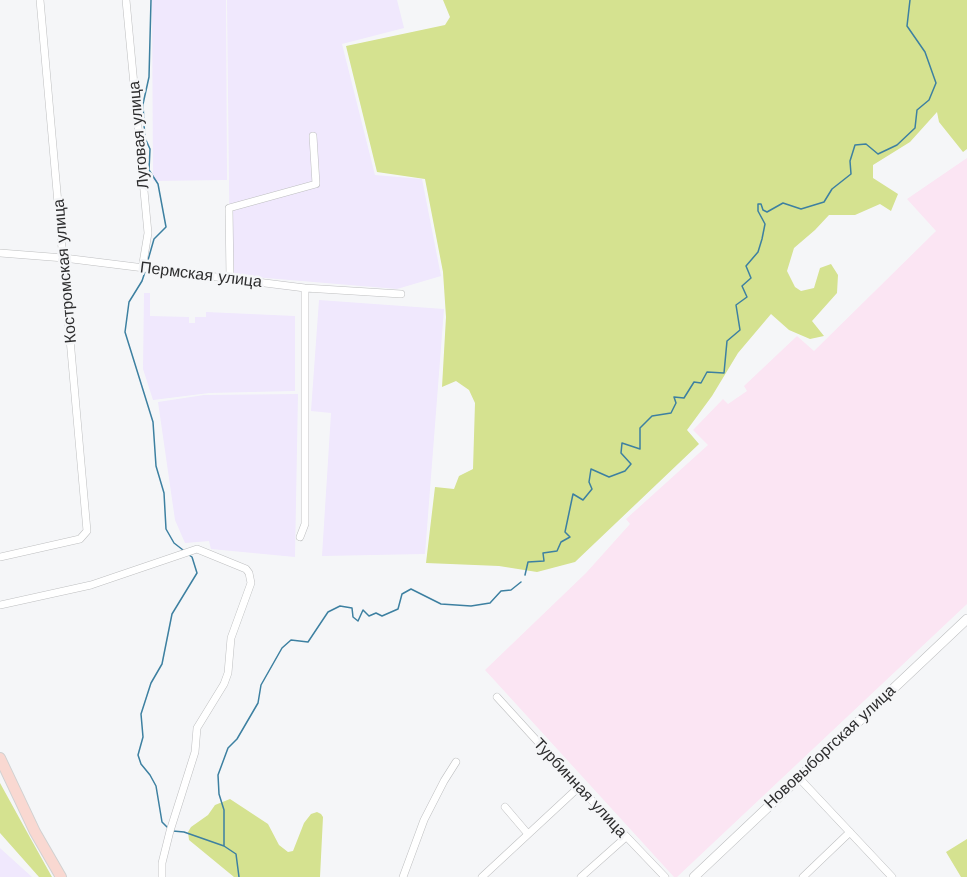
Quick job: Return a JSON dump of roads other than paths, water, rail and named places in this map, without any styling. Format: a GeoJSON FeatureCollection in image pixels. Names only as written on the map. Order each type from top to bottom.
{"type":"FeatureCollection","features":[{"type":"Feature","properties":{"kind":"main road"},"geometry":{"type":"LineString","coordinates":[[0,758],[35,832],[61,877]]}},
{"type":"Feature","properties":{"kind":"street","name":"Костромская улица"},"geometry":{"type":"LineString","coordinates":[[0,557],[81,539],[87,531],[40,0]]}},
{"type":"Feature","properties":{"kind":"street","name":"Луговая улица"},"geometry":{"type":"LineString","coordinates":[[126,0],[148,233],[142,269]]}},
{"type":"Feature","properties":{"kind":"street"},"geometry":{"type":"LineString","coordinates":[[230,278],[229,208],[316,184],[313,136]]}},
{"type":"Feature","properties":{"kind":"street","name":"Пермская улица"},"geometry":{"type":"LineString","coordinates":[[0,253],[64,258],[305,288],[401,294]]}},
{"type":"Feature","properties":{"kind":"street"},"geometry":{"type":"LineString","coordinates":[[300,537],[305,524],[305,288]]}},
{"type":"Feature","properties":{"kind":"street"},"geometry":{"type":"LineString","coordinates":[[0,604],[91,585],[197,549],[246,570],[251,578],[231,638],[229,664],[224,684],[197,728],[195,752],[162,863],[162,877]]}},
{"type":"Feature","properties":{"kind":"street","name":"Нововыборгская улица"},"geometry":{"type":"LineString","coordinates":[[694,877],[967,619]]}},
{"type":"Feature","properties":{"kind":"street","name":"Турбинная улица"},"geometry":{"type":"LineString","coordinates":[[497,697],[579,788],[665,877]]}},
{"type":"Feature","properties":{"kind":"street"},"geometry":{"type":"LineString","coordinates":[[403,877],[424,820],[456,762]]}},
{"type":"Feature","properties":{"kind":"street"},"geometry":{"type":"LineString","coordinates":[[799,778],[892,877]]}},
{"type":"Feature","properties":{"kind":"street"},"geometry":{"type":"LineString","coordinates":[[482,877],[579,788]]}},
{"type":"Feature","properties":{"kind":"street"},"geometry":{"type":"LineString","coordinates":[[505,807],[528,834]]}},
{"type":"Feature","properties":{"kind":"street"},"geometry":{"type":"LineString","coordinates":[[803,877],[850,832]]}},
{"type":"Feature","properties":{"kind":"street"},"geometry":{"type":"LineString","coordinates":[[581,877],[626,837]]}},
{"type":"Feature","properties":{"kind":"waterway"},"geometry":{"type":"LineString","coordinates":[[146,267],[154,239],[166,227],[158,184],[149,170],[150,149],[145,138],[144,124],[143,104],[149,77],[151,0]]}},
{"type":"Feature","properties":{"kind":"waterway"},"geometry":{"type":"LineString","coordinates":[[525,575],[528,562],[544,561],[543,553],[557,551],[561,542],[570,537],[565,532],[573,494],[583,500],[592,489],[589,482],[591,469],[609,477],[625,471],[631,464],[621,453],[622,443],[640,449],[640,428],[652,416],[671,413],[676,403],[674,397],[684,398],[694,382],[701,383],[707,372],[724,373],[727,341],[740,330],[736,305],[747,297],[742,286],[751,278],[746,266],[758,252],[762,239],[765,224],[758,211],[758,204],[761,204],[763,210],[767,212],[783,203],[801,209],[824,202],[832,189],[851,174],[850,161],[855,145],[866,144],[878,154],[897,145],[915,128],[917,110],[929,100],[936,83],[925,52],[907,26],[910,0]]}},
{"type":"Feature","properties":{"kind":"waterway"},"geometry":{"type":"LineString","coordinates":[[145,272],[129,302],[125,332],[153,422],[156,466],[164,493],[166,529],[174,543],[183,550]]}},
{"type":"Feature","properties":{"kind":"waterway"},"geometry":{"type":"LineString","coordinates":[[167,827],[162,822],[156,786],[141,764],[138,755],[143,737],[141,714],[151,683],[162,664],[172,614],[197,573],[192,557],[189,555]]}},
{"type":"Feature","properties":{"kind":"waterway"},"geometry":{"type":"LineString","coordinates":[[239,877],[236,854],[224,846],[224,810],[219,794],[218,775],[228,748],[237,739],[258,703],[261,685],[282,648],[291,640],[308,642],[328,612],[340,606],[352,608],[353,617],[358,621],[363,610],[369,616],[376,613],[382,616],[398,609],[402,594],[411,589],[441,604],[471,606],[490,603],[501,591],[511,590],[521,582]]}},
{"type":"Feature","properties":{"kind":"waterway"},"geometry":{"type":"LineString","coordinates":[[173,831],[184,832],[224,846]]}}]}
